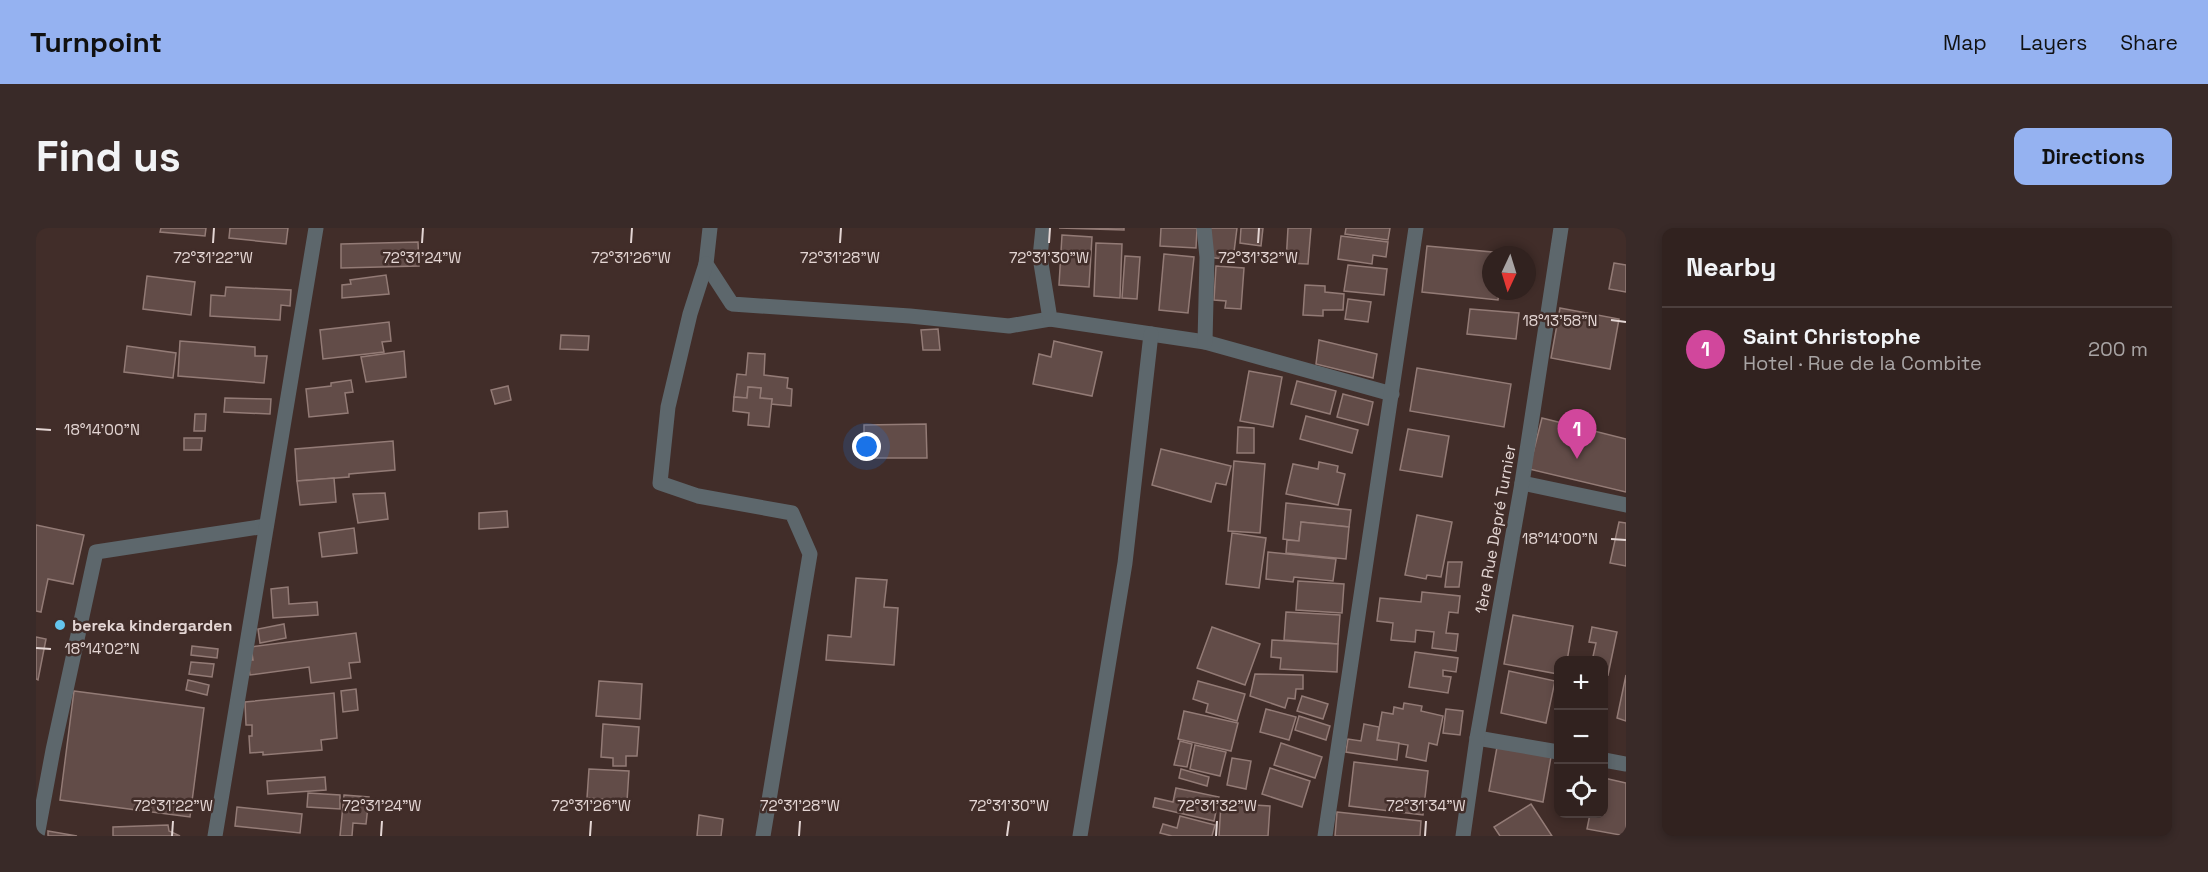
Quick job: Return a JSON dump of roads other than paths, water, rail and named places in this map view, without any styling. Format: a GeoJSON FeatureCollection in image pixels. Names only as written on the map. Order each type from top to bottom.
{"type":"FeatureCollection","features":[{"type":"Feature","properties":{"kind":"street"},"geometry":{"type":"LineString","coordinates":[[215,836],[316,228]]}},
{"type":"Feature","properties":{"kind":"street"},"geometry":{"type":"LineString","coordinates":[[710,228],[706,264],[690,314],[669,407],[660,483],[698,496],[792,513],[810,554],[763,836]]}},
{"type":"Feature","properties":{"kind":"street"},"geometry":{"type":"LineString","coordinates":[[1043,228],[1040,257],[1050,319]]}},
{"type":"Feature","properties":{"kind":"street"},"geometry":{"type":"LineString","coordinates":[[1204,228],[1207,257],[1205,342]]}},
{"type":"Feature","properties":{"kind":"street"},"geometry":{"type":"LineString","coordinates":[[1325,836],[1416,228]]}},
{"type":"Feature","properties":{"kind":"street","name":"1ère Rue Depré Turnier"},"geometry":{"type":"LineString","coordinates":[[1463,836],[1477,738],[1522,483],[1561,228]]}},
{"type":"Feature","properties":{"kind":"street"},"geometry":{"type":"LineString","coordinates":[[706,264],[732,304],[910,316],[1009,326],[1050,319],[1205,342],[1392,394]]}},
{"type":"Feature","properties":{"kind":"street"},"geometry":{"type":"LineString","coordinates":[[1080,836],[1125,563],[1151,334]]}},
{"type":"Feature","properties":{"kind":"street"},"geometry":{"type":"LineString","coordinates":[[1522,483],[1626,505]]}},
{"type":"Feature","properties":{"kind":"street"},"geometry":{"type":"LineString","coordinates":[[37,836],[52,750],[96,552],[266,526]]}},
{"type":"Feature","properties":{"kind":"street"},"geometry":{"type":"LineString","coordinates":[[1477,738],[1554,751]]}},
{"type":"Feature","properties":{"kind":"street"},"geometry":{"type":"LineString","coordinates":[[1608,761],[1626,764]]}},
{"type":"Feature","properties":{"kind":"place","name":"Saint Christophe"},"geometry":{"type":"Point","coordinates":[1577,459]}},
{"type":"Feature","properties":{"kind":"place","name":"bereka kindergarden"},"geometry":{"type":"Point","coordinates":[60,625]}}]}
